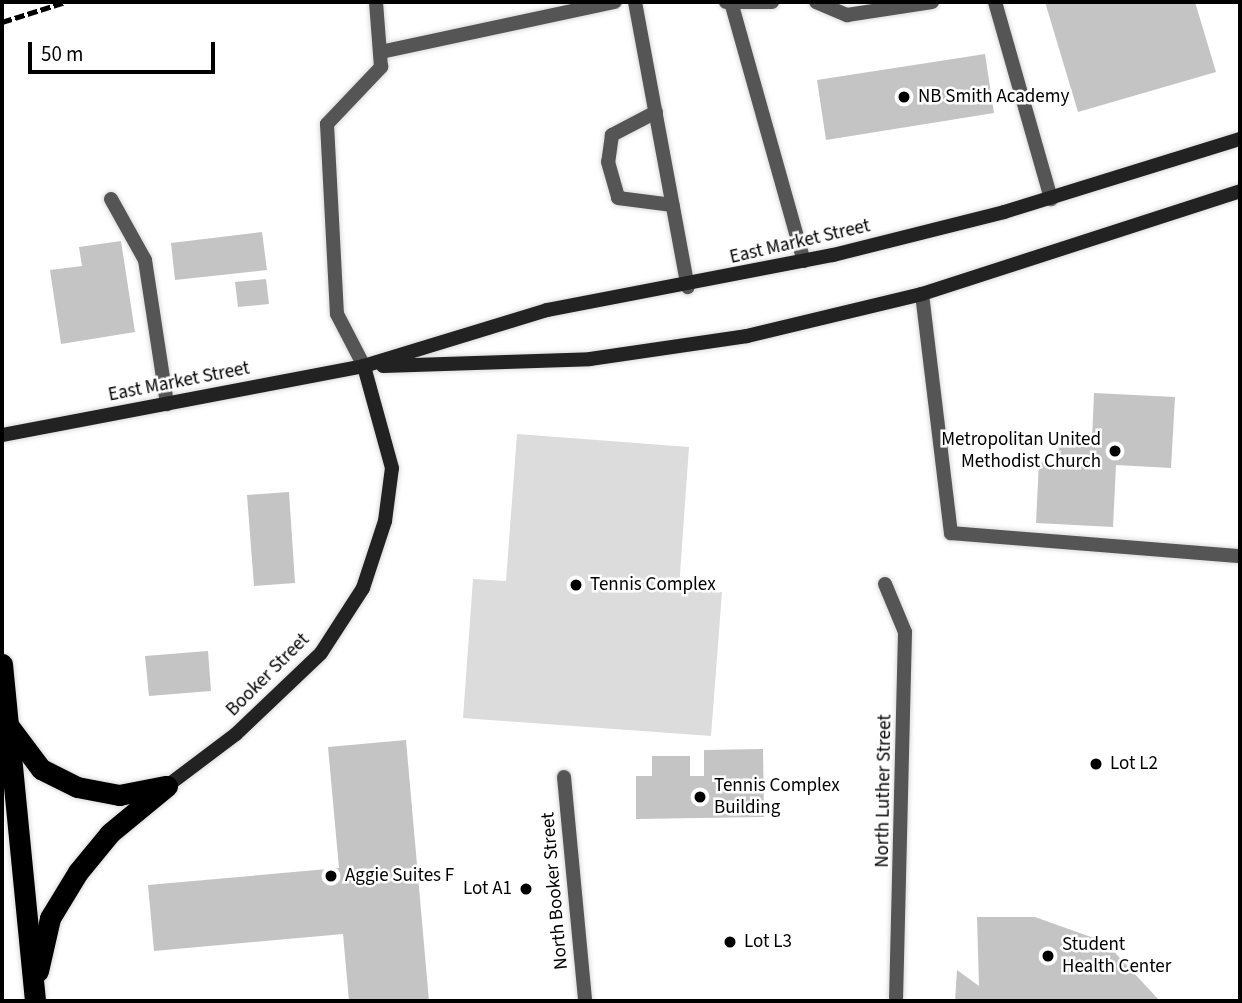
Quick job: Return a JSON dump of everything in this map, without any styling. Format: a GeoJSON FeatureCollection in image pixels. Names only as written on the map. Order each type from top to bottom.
{"type":"FeatureCollection","features":[{"type":"Feature","properties":{"kind":"highway"},"geometry":{"type":"LineString","coordinates":[[2,664],[34,996]]}},
{"type":"Feature","properties":{"kind":"highway"},"geometry":{"type":"LineString","coordinates":[[8,725],[41,769],[77,787],[119,795],[167,786]]}},
{"type":"Feature","properties":{"kind":"highway"},"geometry":{"type":"LineString","coordinates":[[34,996],[50,918],[78,872],[110,833],[167,786]]}},
{"type":"Feature","properties":{"kind":"main road","name":"East Market Street"},"geometry":{"type":"LineString","coordinates":[[2,435],[364,366],[547,310],[688,287],[804,261],[1051,199],[1240,139]]}},
{"type":"Feature","properties":{"kind":"main road","name":"East Market Street"},"geometry":{"type":"LineString","coordinates":[[364,366],[590,359],[747,336],[922,294],[1240,191]]}},
{"type":"Feature","properties":{"kind":"main road","name":"Booker Street"},"geometry":{"type":"LineString","coordinates":[[167,786],[236,734],[321,653],[363,588],[385,521],[392,468],[364,366]]}},
{"type":"Feature","properties":{"kind":"street"},"geometry":{"type":"LineString","coordinates":[[364,366],[337,314],[327,124],[373,82],[380,52],[376,2]]}},
{"type":"Feature","properties":{"kind":"street"},"geometry":{"type":"LineString","coordinates":[[380,52],[615,2]]}},
{"type":"Feature","properties":{"kind":"street"},"geometry":{"type":"LineString","coordinates":[[635,2],[688,287]]}},
{"type":"Feature","properties":{"kind":"street"},"geometry":{"type":"LineString","coordinates":[[772,2],[729,3],[804,261]]}},
{"type":"Feature","properties":{"kind":"street"},"geometry":{"type":"LineString","coordinates":[[816,2],[848,15],[932,2]]}},
{"type":"Feature","properties":{"kind":"street"},"geometry":{"type":"LineString","coordinates":[[995,2],[1051,199]]}},
{"type":"Feature","properties":{"kind":"street"},"geometry":{"type":"LineString","coordinates":[[656,112],[612,135],[608,162],[618,198],[673,205]]}},
{"type":"Feature","properties":{"kind":"street"},"geometry":{"type":"LineString","coordinates":[[111,199],[145,260],[167,404]]}},
{"type":"Feature","properties":{"kind":"street"},"geometry":{"type":"LineString","coordinates":[[922,294],[951,533],[1240,556]]}},
{"type":"Feature","properties":{"kind":"street","name":"North Luther Street"},"geometry":{"type":"LineString","coordinates":[[885,584],[905,632],[895,1001]]}},
{"type":"Feature","properties":{"kind":"street","name":"North Booker Street"},"geometry":{"type":"LineString","coordinates":[[564,777],[585,1001]]}},
{"type":"Feature","properties":{"kind":"shaded area","name":"Tennis Complex"},"geometry":{"type":"Polygon","coordinates":[[[517,434],[689,447],[679,588],[722,592],[711,736],[463,718],[473,579],[506,581],[517,434]]]}},
{"type":"Feature","properties":{"kind":"building"},"geometry":{"type":"Polygon","coordinates":[[[1045,2],[1195,2],[1216,72],[1078,112],[1045,2]]]}},
{"type":"Feature","properties":{"kind":"building"},"geometry":{"type":"Polygon","coordinates":[[[985,54],[994,113],[826,140],[817,80],[985,54]]]}},
{"type":"Feature","properties":{"kind":"building"},"geometry":{"type":"Polygon","coordinates":[[[262,232],[267,270],[175,280],[171,243],[262,232]]]}},
{"type":"Feature","properties":{"kind":"building"},"geometry":{"type":"Polygon","coordinates":[[[121,241],[135,332],[61,344],[50,270],[82,266],[79,247],[121,241]]]}},
{"type":"Feature","properties":{"kind":"building"},"geometry":{"type":"Polygon","coordinates":[[[266,279],[269,304],[238,307],[235,282],[266,279]]]}},
{"type":"Feature","properties":{"kind":"building","name":"Metropolitan United Methodist Church"},"geometry":{"type":"Polygon","coordinates":[[[1094,393],[1175,397],[1171,468],[1116,465],[1113,527],[1036,523],[1039,462],[1058,463],[1059,438],[1092,440],[1094,393]]]}},
{"type":"Feature","properties":{"kind":"building"},"geometry":{"type":"Polygon","coordinates":[[[289,492],[295,583],[254,586],[247,495],[289,492]]]}},
{"type":"Feature","properties":{"kind":"building"},"geometry":{"type":"Polygon","coordinates":[[[208,651],[211,691],[149,696],[145,656],[208,651]]]}},
{"type":"Feature","properties":{"kind":"building","name":"Aggie Suites F"},"geometry":{"type":"Polygon","coordinates":[[[406,740],[429,1001],[349,1001],[343,934],[154,951],[148,885],[339,868],[328,747],[406,740]]]}},
{"type":"Feature","properties":{"kind":"building","name":"Tennis Complex Building"},"geometry":{"type":"Polygon","coordinates":[[[763,749],[764,817],[636,819],[636,776],[652,776],[652,756],[690,756],[690,776],[704,776],[704,750],[763,749]]]}},
{"type":"Feature","properties":{"kind":"building","name":"Student Health Center"},"geometry":{"type":"Polygon","coordinates":[[[977,917],[1035,917],[1105,942],[1159,1000],[955,1001],[957,970],[979,986],[977,917]]]}},
{"type":"Feature","properties":{"kind":"railway"},"geometry":{"type":"LineString","coordinates":[[2,22],[65,2]]}},
{"type":"Feature","properties":{"kind":"place","name":"NB Smith Academy"},"geometry":{"type":"Point","coordinates":[904,97]}},
{"type":"Feature","properties":{"kind":"place","name":"Metropolitan United Methodist Church"},"geometry":{"type":"Point","coordinates":[1115,451]}},
{"type":"Feature","properties":{"kind":"place","name":"Tennis Complex"},"geometry":{"type":"Point","coordinates":[576,585]}},
{"type":"Feature","properties":{"kind":"place","name":"Lot L2"},"geometry":{"type":"Point","coordinates":[1096,764]}},
{"type":"Feature","properties":{"kind":"place","name":"Tennis Complex Building"},"geometry":{"type":"Point","coordinates":[700,797]}},
{"type":"Feature","properties":{"kind":"place","name":"Aggie Suites F"},"geometry":{"type":"Point","coordinates":[331,876]}},
{"type":"Feature","properties":{"kind":"place","name":"Lot A1"},"geometry":{"type":"Point","coordinates":[526,889]}},
{"type":"Feature","properties":{"kind":"place","name":"Lot L3"},"geometry":{"type":"Point","coordinates":[730,942]}},
{"type":"Feature","properties":{"kind":"place","name":"Student Health Center"},"geometry":{"type":"Point","coordinates":[1048,956]}}]}
